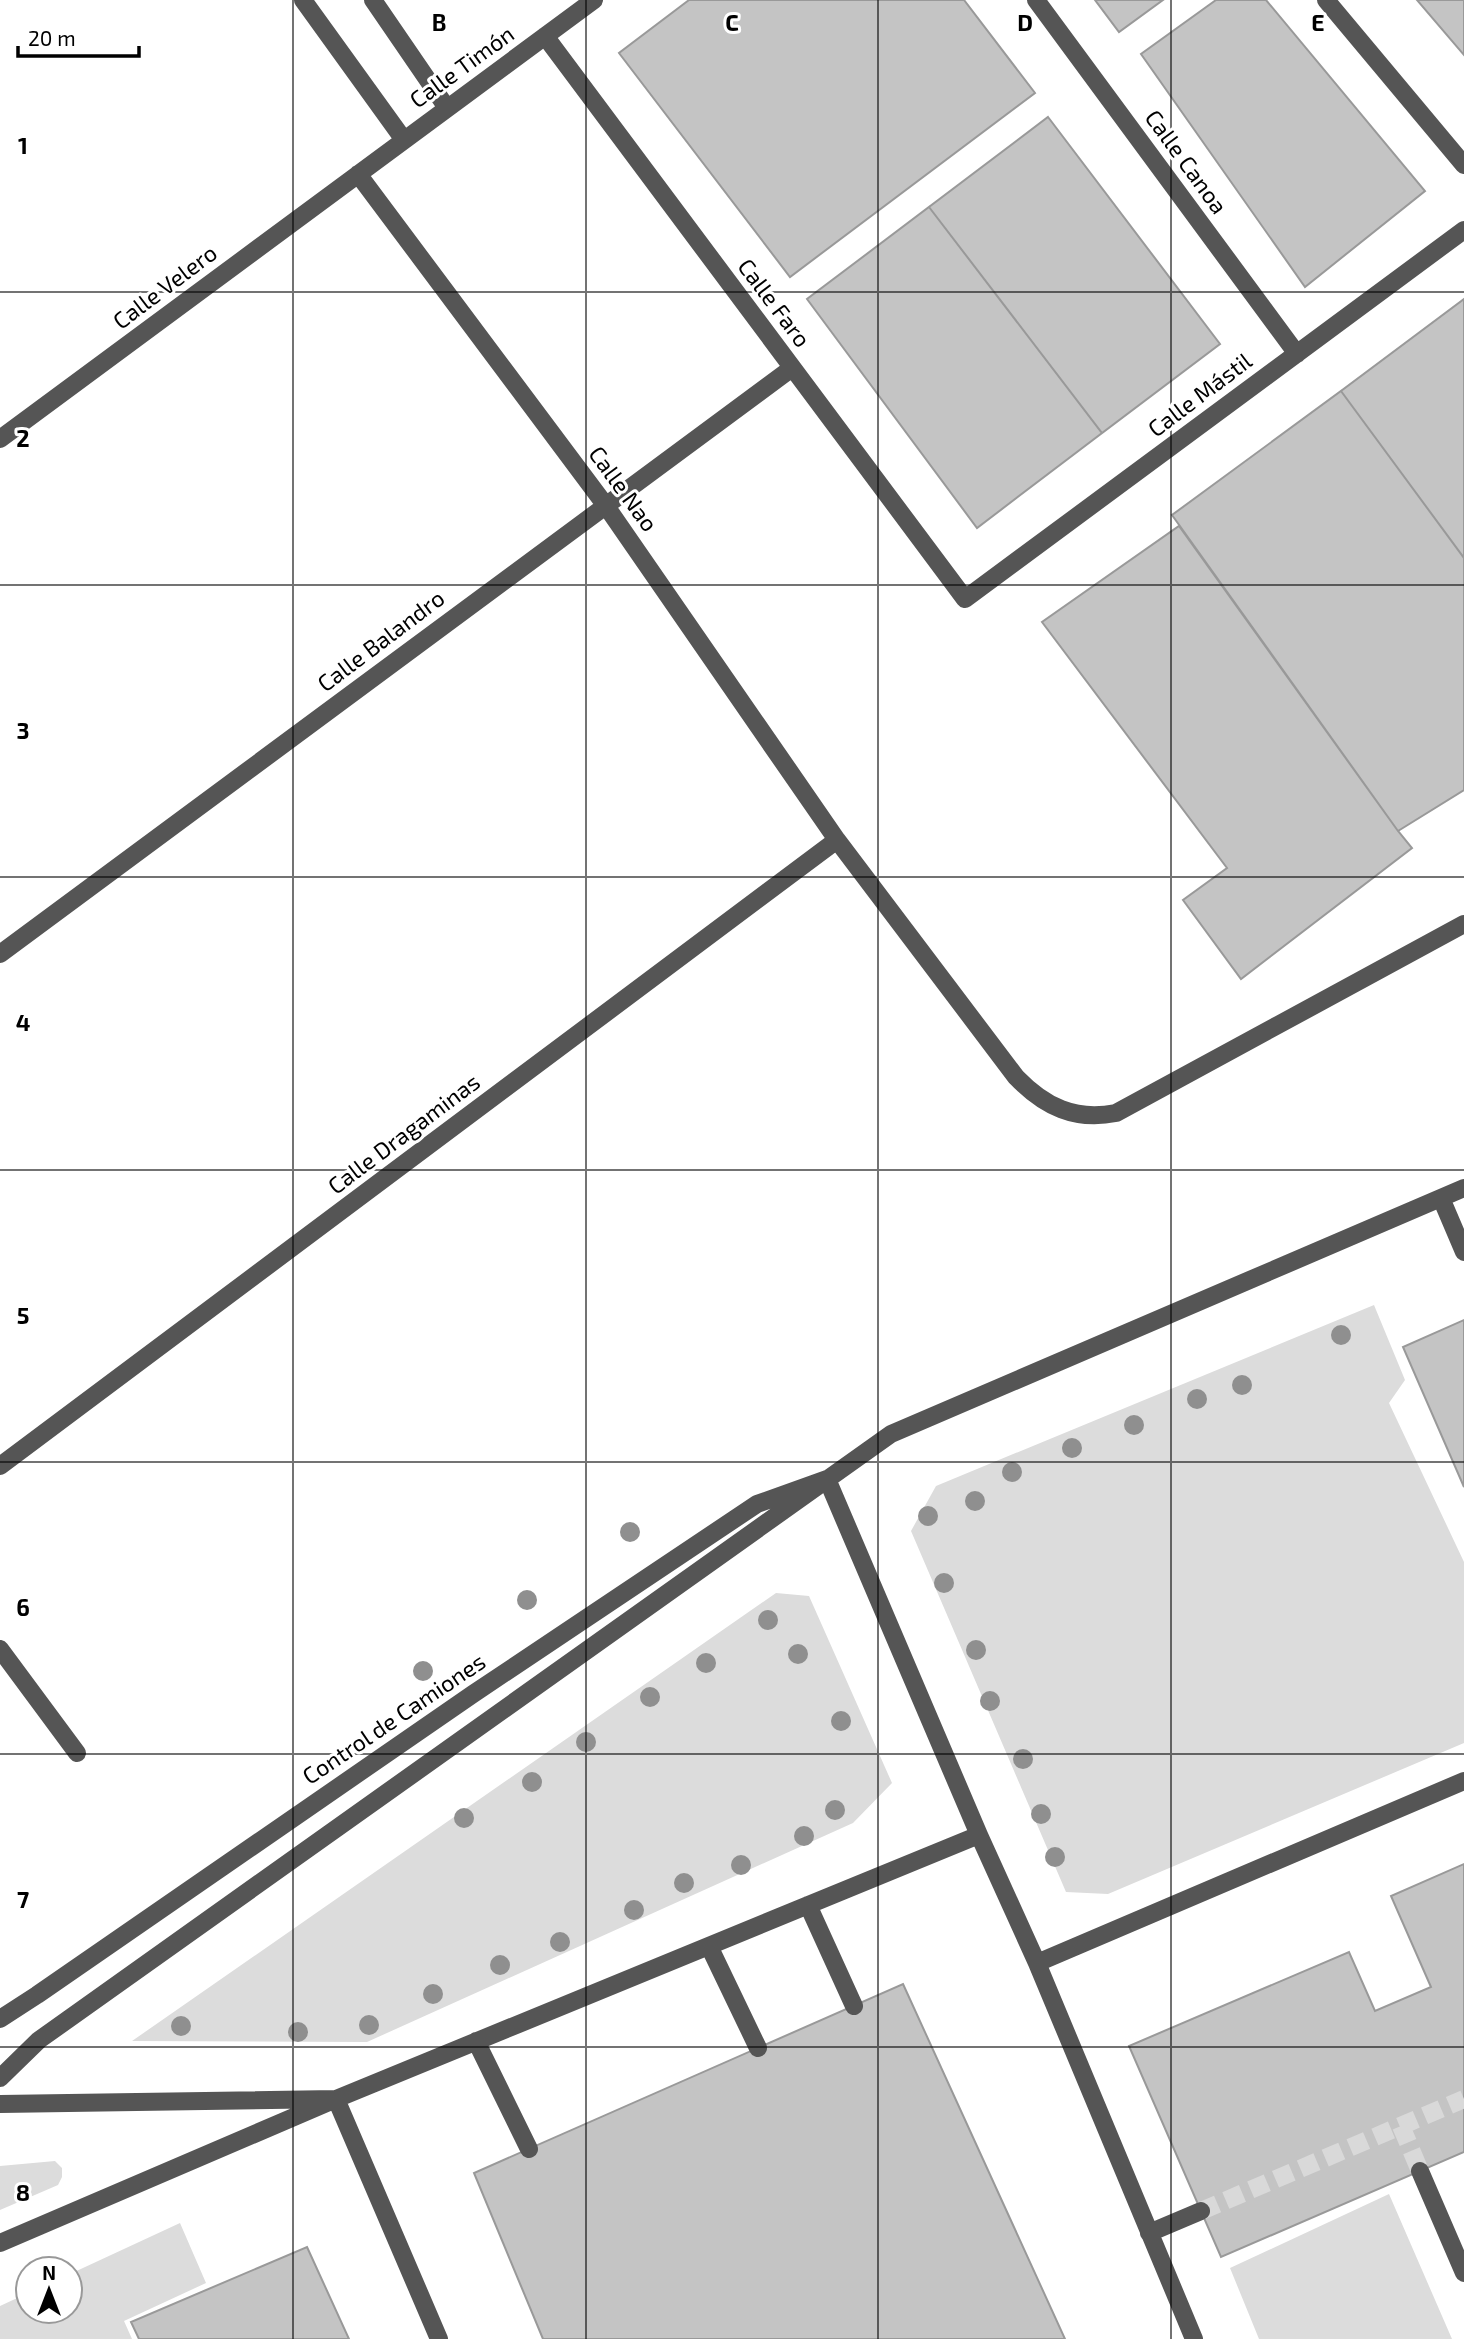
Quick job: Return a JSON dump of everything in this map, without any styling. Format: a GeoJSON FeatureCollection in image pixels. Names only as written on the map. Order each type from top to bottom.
{"type":"FeatureCollection","features":[{"type":"Feature","properties":{"kind":"street"},"geometry":{"type":"LineString","coordinates":[[303,0],[404,140]]}},
{"type":"Feature","properties":{"kind":"street"},"geometry":{"type":"LineString","coordinates":[[373,0],[447,108]]}},
{"type":"Feature","properties":{"kind":"street","name":"Calle Timón"},"geometry":{"type":"LineString","coordinates":[[358,174],[594,0]]}},
{"type":"Feature","properties":{"kind":"street","name":"Calle Canoa"},"geometry":{"type":"LineString","coordinates":[[1036,0],[1297,354]]}},
{"type":"Feature","properties":{"kind":"street"},"geometry":{"type":"LineString","coordinates":[[1326,0],[1464,165]]}},
{"type":"Feature","properties":{"kind":"street","name":"Calle Faro"},"geometry":{"type":"LineString","coordinates":[[545,36],[965,599]]}},
{"type":"Feature","properties":{"kind":"street","name":"Calle Velero"},"geometry":{"type":"LineString","coordinates":[[0,439],[358,174]]}},
{"type":"Feature","properties":{"kind":"street","name":"Calle Nao"},"geometry":{"type":"LineString","coordinates":[[358,174],[606,506],[838,840],[1016,1077],[1041,1099],[1072,1114],[1099,1117],[1116,1114],[1464,924]]}},
{"type":"Feature","properties":{"kind":"street","name":"Calle Mástil"},"geometry":{"type":"LineString","coordinates":[[965,599],[1464,230]]}},
{"type":"Feature","properties":{"kind":"street","name":"Calle Balandro"},"geometry":{"type":"LineString","coordinates":[[0,954],[792,368]]}},
{"type":"Feature","properties":{"kind":"street","name":"Calle Dragaminas"},"geometry":{"type":"LineString","coordinates":[[0,1466],[838,840]]}},
{"type":"Feature","properties":{"kind":"street"},"geometry":{"type":"LineString","coordinates":[[0,2078],[39,2040],[891,1434],[1464,1188]]}},
{"type":"Feature","properties":{"kind":"street"},"geometry":{"type":"LineString","coordinates":[[1441,1198],[1464,1252]]}},
{"type":"Feature","properties":{"kind":"street"},"geometry":{"type":"LineString","coordinates":[[827,1479],[979,1835],[1037,1963],[1194,2339]]}},
{"type":"Feature","properties":{"kind":"street","name":"Control de Camiones"},"geometry":{"type":"LineString","coordinates":[[0,2019],[472,1694],[757,1504],[827,1479]]}},
{"type":"Feature","properties":{"kind":"street"},"geometry":{"type":"LineString","coordinates":[[0,1649],[77,1753]]}},
{"type":"Feature","properties":{"kind":"street"},"geometry":{"type":"LineString","coordinates":[[1037,1963],[1464,1781]]}},
{"type":"Feature","properties":{"kind":"street"},"geometry":{"type":"LineString","coordinates":[[0,2243],[336,2099],[979,1835]]}},
{"type":"Feature","properties":{"kind":"street"},"geometry":{"type":"LineString","coordinates":[[808,1905],[854,2006]]}},
{"type":"Feature","properties":{"kind":"street"},"geometry":{"type":"LineString","coordinates":[[709,1946],[758,2048]]}},
{"type":"Feature","properties":{"kind":"street"},"geometry":{"type":"LineString","coordinates":[[476,2041],[529,2149]]}},
{"type":"Feature","properties":{"kind":"street"},"geometry":{"type":"LineString","coordinates":[[0,2104],[336,2099]]}},
{"type":"Feature","properties":{"kind":"street"},"geometry":{"type":"LineString","coordinates":[[336,2099],[439,2339]]}},
{"type":"Feature","properties":{"kind":"street"},"geometry":{"type":"LineString","coordinates":[[1420,2171],[1464,2273]]}},
{"type":"Feature","properties":{"kind":"street"},"geometry":{"type":"LineString","coordinates":[[1149,2233],[1201,2211]]}},
{"type":"Feature","properties":{"kind":"shaded area"},"geometry":{"type":"Polygon","coordinates":[[[1374,1305],[1405,1380],[1389,1403],[1464,1562],[1464,1743],[1108,1894],[1066,1892],[911,1531],[936,1486],[1374,1305]]]}},
{"type":"Feature","properties":{"kind":"shaded area"},"geometry":{"type":"Polygon","coordinates":[[[776,1593],[809,1596],[892,1783],[853,1823],[367,2042],[132,2041],[776,1593]]]}},
{"type":"Feature","properties":{"kind":"shaded area"},"geometry":{"type":"Polygon","coordinates":[[[55,2161],[62,2168],[58,2185],[0,2210],[0,2166],[55,2161]]]}},
{"type":"Feature","properties":{"kind":"shaded area"},"geometry":{"type":"Polygon","coordinates":[[[1389,2194],[1452,2339],[1259,2339],[1230,2268],[1389,2194]]]}},
{"type":"Feature","properties":{"kind":"shaded area"},"geometry":{"type":"Polygon","coordinates":[[[180,2223],[206,2283],[124,2321],[132,2339],[0,2339],[0,2306],[14,2300],[14,2325],[84,2325],[84,2268],[180,2223]]]}},
{"type":"Feature","properties":{"kind":"building"},"geometry":{"type":"Polygon","coordinates":[[[689,0],[964,0],[1035,93],[790,277],[619,53],[689,0]]]}},
{"type":"Feature","properties":{"kind":"building"},"geometry":{"type":"Polygon","coordinates":[[[1095,0],[1163,0],[1119,32],[1095,0]]]}},
{"type":"Feature","properties":{"kind":"building"},"geometry":{"type":"Polygon","coordinates":[[[1216,0],[1266,0],[1425,191],[1305,287],[1141,54],[1216,0]]]}},
{"type":"Feature","properties":{"kind":"building"},"geometry":{"type":"Polygon","coordinates":[[[1417,0],[1464,0],[1464,55],[1417,0]]]}},
{"type":"Feature","properties":{"kind":"building"},"geometry":{"type":"Polygon","coordinates":[[[1048,117],[1220,344],[1102,433],[929,207],[1048,117]]]}},
{"type":"Feature","properties":{"kind":"building"},"geometry":{"type":"Polygon","coordinates":[[[929,207],[1102,433],[977,528],[807,299],[929,207]]]}},
{"type":"Feature","properties":{"kind":"building"},"geometry":{"type":"Polygon","coordinates":[[[1464,299],[1464,558],[1341,391],[1464,299]]]}},
{"type":"Feature","properties":{"kind":"building"},"geometry":{"type":"Polygon","coordinates":[[[1341,391],[1464,558],[1464,790],[1398,831],[1172,515],[1341,391]]]}},
{"type":"Feature","properties":{"kind":"building"},"geometry":{"type":"Polygon","coordinates":[[[1179,526],[1412,848],[1241,979],[1183,900],[1227,868],[1042,622],[1179,526]]]}},
{"type":"Feature","properties":{"kind":"building"},"geometry":{"type":"Polygon","coordinates":[[[1464,1320],[1464,1487],[1403,1347],[1464,1320]]]}},
{"type":"Feature","properties":{"kind":"building"},"geometry":{"type":"Polygon","coordinates":[[[1464,1864],[1464,2152],[1221,2257],[1129,2046],[1349,1952],[1375,2011],[1431,1987],[1391,1896],[1464,1864]]]}},
{"type":"Feature","properties":{"kind":"building"},"geometry":{"type":"Polygon","coordinates":[[[903,1984],[1065,2339],[543,2339],[474,2173],[903,1984]]]}},
{"type":"Feature","properties":{"kind":"building"},"geometry":{"type":"Polygon","coordinates":[[[307,2247],[349,2339],[139,2339],[131,2322],[307,2247]]]}},
{"type":"Feature","properties":{"kind":"tunnel"},"geometry":{"type":"LineString","coordinates":[[1201,2211],[1464,2099]]}},
{"type":"Feature","properties":{"kind":"tunnel"},"geometry":{"type":"LineString","coordinates":[[1401,2126],[1420,2171]]}}]}
